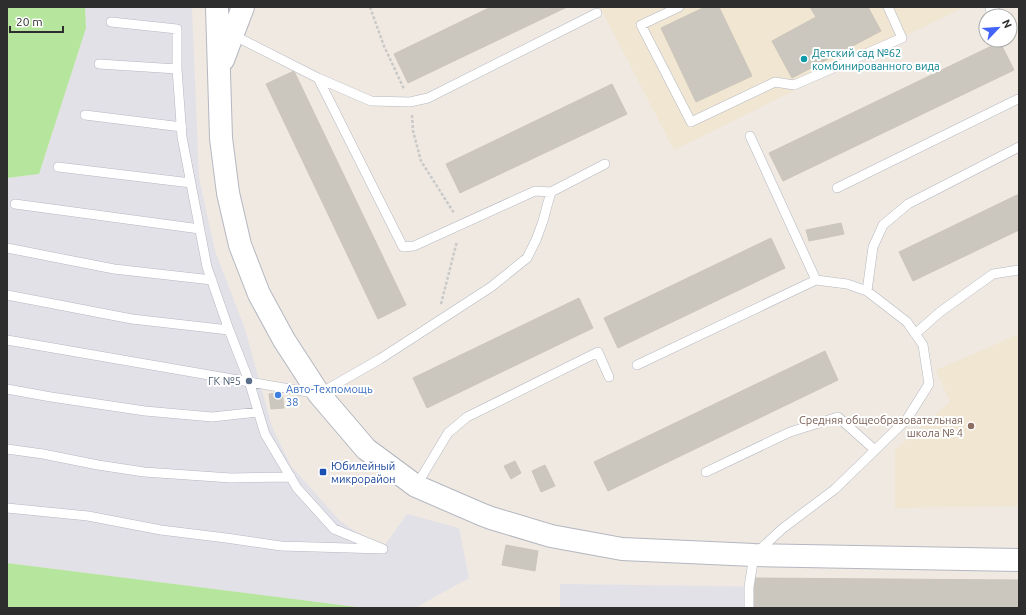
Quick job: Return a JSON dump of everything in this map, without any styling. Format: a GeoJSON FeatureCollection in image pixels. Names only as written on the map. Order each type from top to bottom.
{"type":"FeatureCollection","features":[{"type":"Feature","properties":{"kind":"main road"},"geometry":{"type":"LineString","coordinates":[[217,7],[221,138],[228,192],[240,245],[259,294],[284,340],[319,394],[366,448],[416,486],[483,515],[551,536],[622,549],[754,555],[1019,560]]}},
{"type":"Feature","properties":{"kind":"main road"},"geometry":{"type":"LineString","coordinates":[[219,72],[243,7]]}},
{"type":"Feature","properties":{"kind":"lane"},"geometry":{"type":"LineString","coordinates":[[679,7],[641,25],[691,122],[775,82],[794,85],[902,38],[888,7]]}},
{"type":"Feature","properties":{"kind":"lane"},"geometry":{"type":"LineString","coordinates":[[232,35],[318,78],[371,101],[410,102],[428,98],[597,13]]}},
{"type":"Feature","properties":{"kind":"lane"},"geometry":{"type":"LineString","coordinates":[[7,508],[88,516],[161,530],[281,546],[383,549],[334,529],[297,488],[265,434],[249,381],[207,267],[182,137],[177,69],[177,29],[111,22]]}},
{"type":"Feature","properties":{"kind":"lane"},"geometry":{"type":"LineString","coordinates":[[99,64],[177,69]]}},
{"type":"Feature","properties":{"kind":"lane"},"geometry":{"type":"LineString","coordinates":[[318,78],[403,247],[414,246],[536,191],[550,192],[605,164]]}},
{"type":"Feature","properties":{"kind":"lane"},"geometry":{"type":"LineString","coordinates":[[837,188],[1018,99],[1019,100]]}},
{"type":"Feature","properties":{"kind":"lane"},"geometry":{"type":"LineString","coordinates":[[85,115],[182,127]]}},
{"type":"Feature","properties":{"kind":"lane"},"geometry":{"type":"LineString","coordinates":[[750,136],[816,280]]}},
{"type":"Feature","properties":{"kind":"lane"},"geometry":{"type":"LineString","coordinates":[[867,291],[873,247],[883,225],[908,204],[1019,147]]}},
{"type":"Feature","properties":{"kind":"lane"},"geometry":{"type":"LineString","coordinates":[[58,167],[191,183]]}},
{"type":"Feature","properties":{"kind":"lane"},"geometry":{"type":"LineString","coordinates":[[7,340],[319,394],[380,359],[491,287],[527,258],[536,240],[543,220],[550,192]]}},
{"type":"Feature","properties":{"kind":"lane"},"geometry":{"type":"LineString","coordinates":[[15,204],[200,229]]}},
{"type":"Feature","properties":{"kind":"lane"},"geometry":{"type":"LineString","coordinates":[[7,248],[114,269],[212,280]]}},
{"type":"Feature","properties":{"kind":"lane"},"geometry":{"type":"LineString","coordinates":[[915,334],[940,312],[992,274],[1019,270]]}},
{"type":"Feature","properties":{"kind":"lane"},"geometry":{"type":"LineString","coordinates":[[637,365],[816,280],[847,284],[867,291],[907,322],[923,345],[929,384],[907,419],[834,489],[782,529],[754,555],[749,588],[748,608]]}},
{"type":"Feature","properties":{"kind":"lane"},"geometry":{"type":"LineString","coordinates":[[7,295],[132,318],[229,330]]}},
{"type":"Feature","properties":{"kind":"lane"},"geometry":{"type":"LineString","coordinates":[[416,486],[448,433],[467,417],[598,352],[609,377]]}},
{"type":"Feature","properties":{"kind":"lane"},"geometry":{"type":"LineString","coordinates":[[7,389],[145,411],[212,417],[258,412]]}},
{"type":"Feature","properties":{"kind":"lane"},"geometry":{"type":"LineString","coordinates":[[706,472],[790,432],[838,417],[875,450]]}},
{"type":"Feature","properties":{"kind":"lane"},"geometry":{"type":"LineString","coordinates":[[7,449],[144,472],[231,478],[291,477]]}},
{"type":"Feature","properties":{"kind":"path"},"geometry":{"type":"LineString","coordinates":[[370,7],[384,46],[410,102],[413,131],[421,161],[461,225],[436,322]]}},
{"type":"Feature","properties":{"kind":"shaded area"},"geometry":{"type":"Polygon","coordinates":[[[85,7],[192,7],[199,178],[215,251],[245,329],[272,427],[291,466],[340,521],[382,549],[407,514],[459,528],[469,578],[415,608],[365,608],[7,563],[7,178],[39,174],[86,28],[85,7]]]}},
{"type":"Feature","properties":{"kind":"shaded area"},"geometry":{"type":"Polygon","coordinates":[[[600,7],[959,7],[960,9],[674,150],[600,7]]]}},
{"type":"Feature","properties":{"kind":"shaded area","name":"Средняя общеобразовательная школа № 4"},"geometry":{"type":"Polygon","coordinates":[[[1019,334],[1019,506],[895,508],[895,450],[950,402],[936,370],[1019,334]]]}},
{"type":"Feature","properties":{"kind":"shaded area"},"geometry":{"type":"Polygon","coordinates":[[[560,584],[1019,590],[1019,608],[560,608],[560,584]]]}},
{"type":"Feature","properties":{"kind":"green space"},"geometry":{"type":"Polygon","coordinates":[[[7,7],[85,7],[86,28],[39,174],[7,178],[7,7]]]}},
{"type":"Feature","properties":{"kind":"green space"},"geometry":{"type":"Polygon","coordinates":[[[7,563],[365,608],[7,608],[7,563]]]}},
{"type":"Feature","properties":{"kind":"building"},"geometry":{"type":"Polygon","coordinates":[[[491,7],[567,7],[408,83],[394,54],[491,7]]]}},
{"type":"Feature","properties":{"kind":"building"},"geometry":{"type":"Polygon","coordinates":[[[705,7],[719,7],[752,76],[696,102],[661,28],[705,7]]]}},
{"type":"Feature","properties":{"kind":"building","name":"Детский сад №62 комбинированного вида"},"geometry":{"type":"Polygon","coordinates":[[[810,7],[868,7],[881,31],[792,78],[772,41],[816,17],[810,7]]]}},
{"type":"Feature","properties":{"kind":"building"},"geometry":{"type":"Polygon","coordinates":[[[988,48],[1003,48],[1014,70],[783,181],[769,153],[988,48]]]}},
{"type":"Feature","properties":{"kind":"building"},"geometry":{"type":"Polygon","coordinates":[[[294,71],[406,305],[378,319],[266,84],[294,71]]]}},
{"type":"Feature","properties":{"kind":"building"},"geometry":{"type":"Polygon","coordinates":[[[612,84],[627,114],[460,193],[446,164],[612,84]]]}},
{"type":"Feature","properties":{"kind":"building"},"geometry":{"type":"Polygon","coordinates":[[[1019,194],[1019,230],[913,281],[899,252],[1019,194]]]}},
{"type":"Feature","properties":{"kind":"building"},"geometry":{"type":"Polygon","coordinates":[[[841,223],[844,234],[809,241],[806,230],[841,223]]]}},
{"type":"Feature","properties":{"kind":"building"},"geometry":{"type":"Polygon","coordinates":[[[771,238],[785,268],[618,348],[604,318],[771,238]]]}},
{"type":"Feature","properties":{"kind":"building"},"geometry":{"type":"Polygon","coordinates":[[[579,298],[593,328],[427,408],[413,378],[579,298]]]}},
{"type":"Feature","properties":{"kind":"building"},"geometry":{"type":"Polygon","coordinates":[[[825,351],[838,380],[608,491],[594,462],[825,351]]]}},
{"type":"Feature","properties":{"kind":"building"},"geometry":{"type":"Polygon","coordinates":[[[282,392],[284,408],[271,409],[269,394],[282,392]]]}},
{"type":"Feature","properties":{"kind":"building"},"geometry":{"type":"Polygon","coordinates":[[[515,461],[521,473],[511,479],[504,466],[515,461]]]}},
{"type":"Feature","properties":{"kind":"building"},"geometry":{"type":"Polygon","coordinates":[[[545,465],[555,486],[541,492],[532,471],[545,465]]]}},
{"type":"Feature","properties":{"kind":"building"},"geometry":{"type":"Polygon","coordinates":[[[506,545],[538,551],[535,571],[502,565],[506,545]]]}},
{"type":"Feature","properties":{"kind":"building"},"geometry":{"type":"Polygon","coordinates":[[[752,578],[1019,580],[1019,608],[752,608],[752,578]]]}},
{"type":"Feature","properties":{"kind":"place","name":"Детский сад №62 комбинированного вида"},"geometry":{"type":"Point","coordinates":[804,59]}},
{"type":"Feature","properties":{"kind":"place","name":"ГК №5"},"geometry":{"type":"Point","coordinates":[249,381]}},
{"type":"Feature","properties":{"kind":"place","name":"Авто-Техпомощь 38"},"geometry":{"type":"Point","coordinates":[278,395]}},
{"type":"Feature","properties":{"kind":"place","name":"Средняя общеобразовательная школа № 4"},"geometry":{"type":"Point","coordinates":[971,426]}},
{"type":"Feature","properties":{"kind":"place","name":"Юбилейный микрорайон"},"geometry":{"type":"Point","coordinates":[323,472]}}]}
